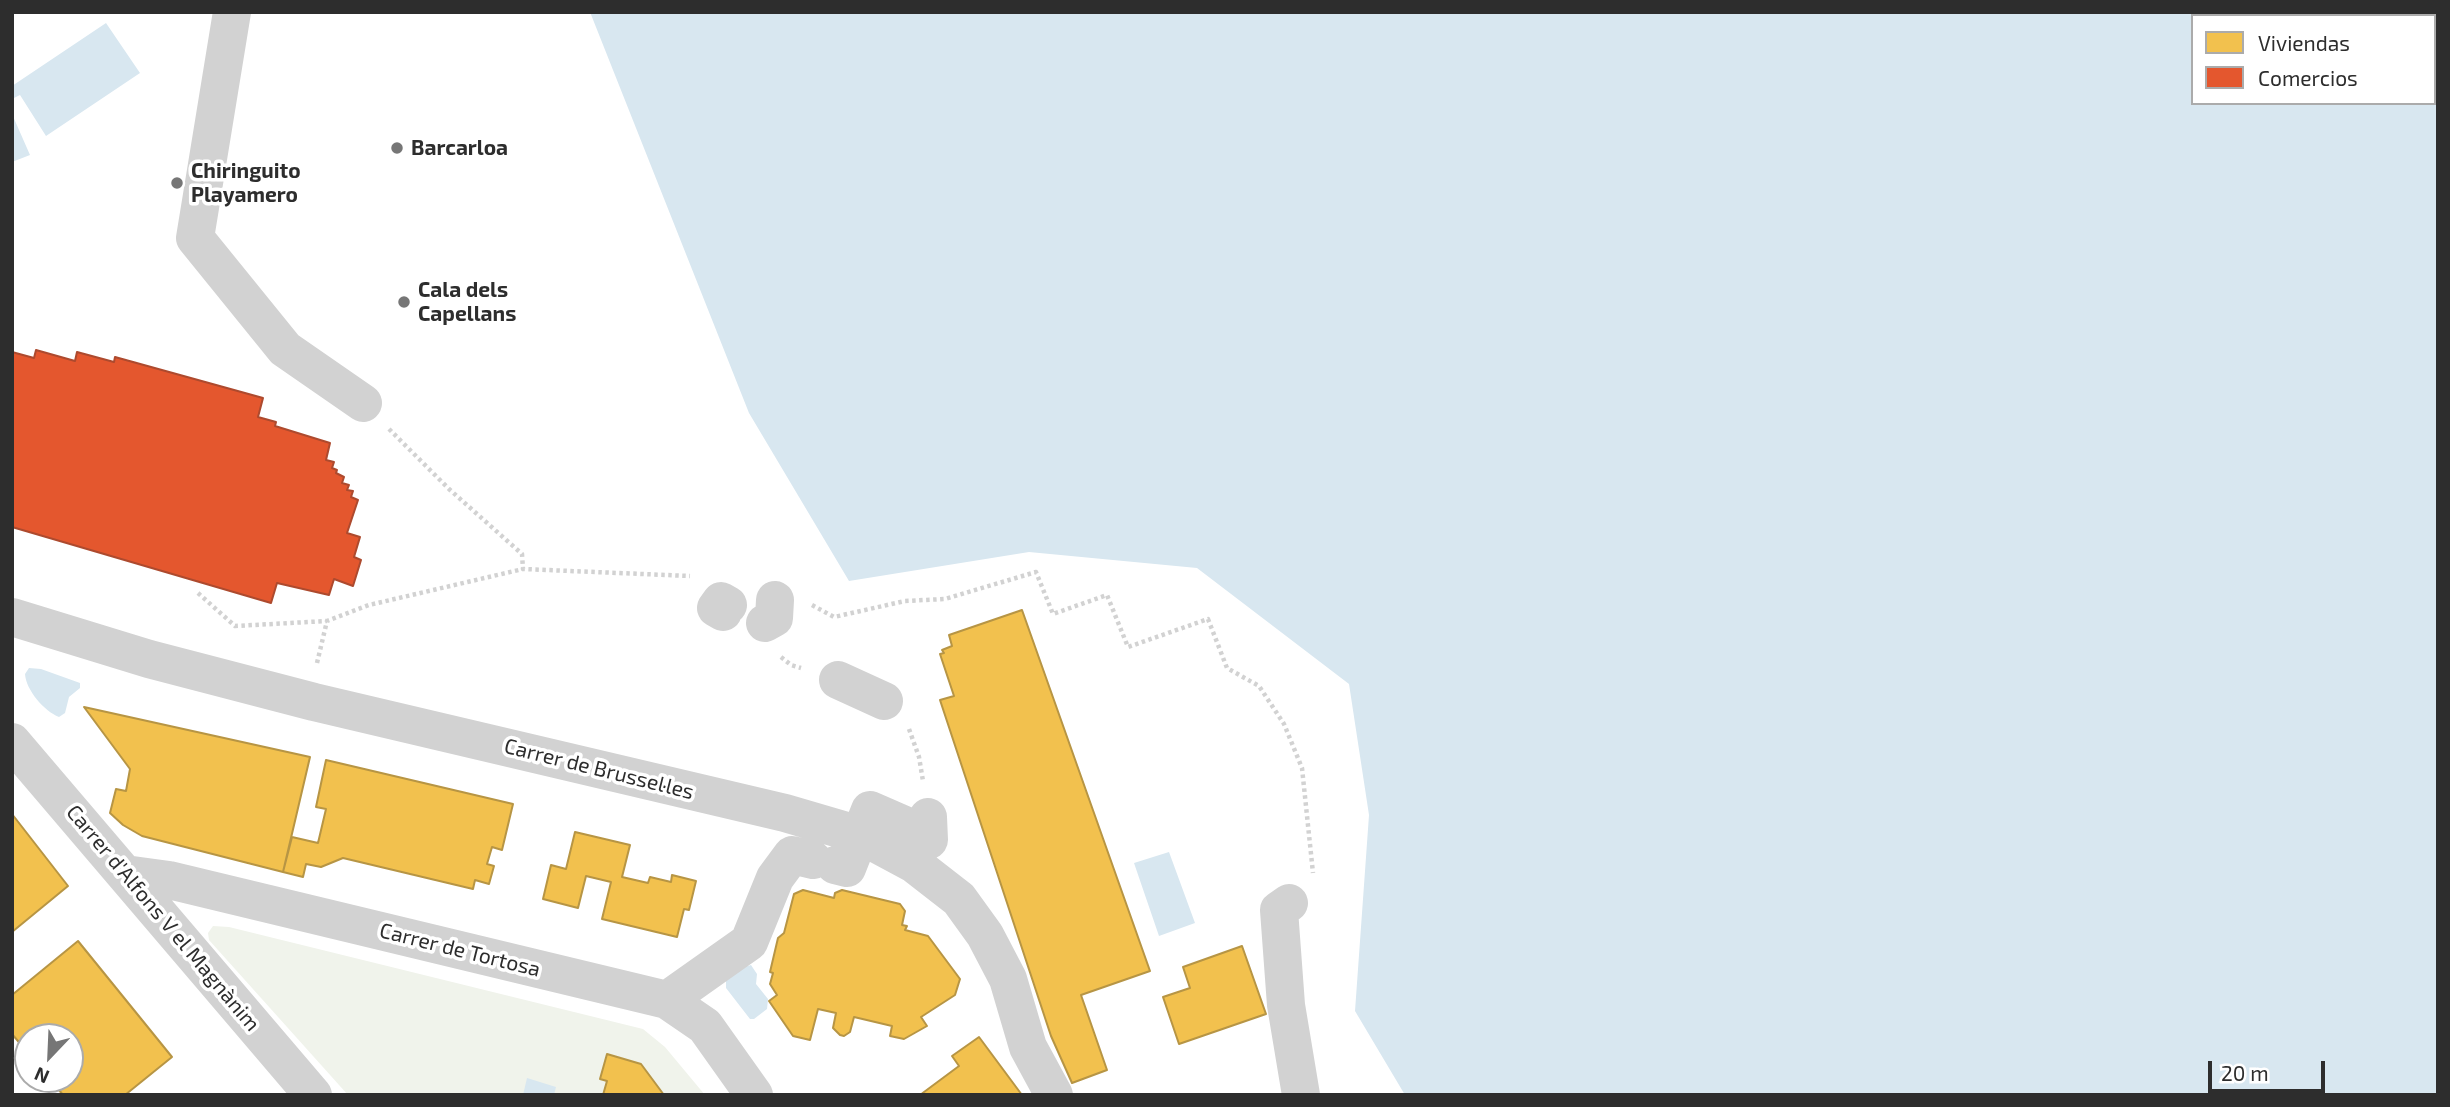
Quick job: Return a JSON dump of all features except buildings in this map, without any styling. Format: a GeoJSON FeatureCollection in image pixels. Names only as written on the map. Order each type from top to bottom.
{"type":"FeatureCollection","features":[{"type":"Feature","properties":{"kind":"street"},"geometry":{"type":"LineString","coordinates":[[232,12],[195,238],[285,349],[363,403]]}},
{"type":"Feature","properties":{"kind":"street","name":"Carrer de Brussel·les"},"geometry":{"type":"LineString","coordinates":[[15,621],[301,699],[785,813],[860,835],[914,864],[959,900],[985,935],[1008,979],[1028,1047],[1054,1095]]}},
{"type":"Feature","properties":{"kind":"street"},"geometry":{"type":"LineString","coordinates":[[838,680],[884,701]]}},
{"type":"Feature","properties":{"kind":"street","name":"Carrer d'Alfons V el Magnànim"},"geometry":{"type":"LineString","coordinates":[[12,742],[313,1095]]}},
{"type":"Feature","properties":{"kind":"street"},"geometry":{"type":"LineString","coordinates":[[12,761],[45,780]]}},
{"type":"Feature","properties":{"kind":"street"},"geometry":{"type":"LineString","coordinates":[[667,1000],[749,942],[775,878],[792,855],[847,868],[870,810],[909,827],[929,840],[925,799]]}},
{"type":"Feature","properties":{"kind":"street","name":"Carrer de Tortosa"},"geometry":{"type":"LineString","coordinates":[[125,874],[169,880],[667,1000],[705,1026],[754,1095]]}},
{"type":"Feature","properties":{"kind":"street"},"geometry":{"type":"LineString","coordinates":[[1289,903],[1279,910],[1286,1005],[1301,1095]]}},
{"type":"Feature","properties":{"kind":"path"},"geometry":{"type":"LineString","coordinates":[[363,403],[449,489],[522,554],[523,569]]}},
{"type":"Feature","properties":{"kind":"path"},"geometry":{"type":"LineString","coordinates":[[198,593],[234,626],[327,621],[369,605],[523,569],[702,577]]}},
{"type":"Feature","properties":{"kind":"path"},"geometry":{"type":"LineString","coordinates":[[784,609],[834,617],[905,601],[945,598],[1036,572],[1053,614],[1107,595],[1128,647],[1208,619],[1227,668],[1259,685],[1284,724],[1301,768],[1316,898],[1289,903]]}},
{"type":"Feature","properties":{"kind":"path"},"geometry":{"type":"LineString","coordinates":[[316,667],[327,621]]}},
{"type":"Feature","properties":{"kind":"path"},"geometry":{"type":"LineString","coordinates":[[919,757],[925,799]]}},
{"type":"Feature","properties":{"kind":"shaded area"},"geometry":{"type":"Polygon","coordinates":[[[590,12],[2438,12],[2438,1095],[1405,1095],[1355,1011],[1369,815],[1349,684],[1197,568],[1029,552],[849,581],[749,413],[590,12]]]}},
{"type":"Feature","properties":{"kind":"shaded area"},"geometry":{"type":"Polygon","coordinates":[[[106,23],[140,73],[46,136],[20,95],[12,99],[12,86],[106,23]]]}},
{"type":"Feature","properties":{"kind":"shaded area"},"geometry":{"type":"Polygon","coordinates":[[[12,114],[30,155],[12,162],[12,114]]]}},
{"type":"Feature","properties":{"kind":"shaded area"},"geometry":{"type":"Polygon","coordinates":[[[29,668],[41,669],[80,683],[80,688],[69,697],[65,713],[59,717],[37,699],[26,680],[25,674],[29,668]]]}},
{"type":"Feature","properties":{"kind":"shaded area"},"geometry":{"type":"Polygon","coordinates":[[[1169,852],[1195,923],[1159,936],[1134,863],[1169,852]]]}},
{"type":"Feature","properties":{"kind":"shaded area"},"geometry":{"type":"Polygon","coordinates":[[[213,926],[229,927],[643,1029],[665,1047],[705,1095],[348,1095],[209,940],[208,933],[213,926]]]}},
{"type":"Feature","properties":{"kind":"shaded area"},"geometry":{"type":"Polygon","coordinates":[[[751,965],[757,974],[756,984],[768,999],[767,1009],[754,1019],[750,1019],[726,988],[726,979],[741,968],[751,965]]]}},
{"type":"Feature","properties":{"kind":"shaded area"},"geometry":{"type":"Polygon","coordinates":[[[527,1078],[556,1087],[554,1095],[523,1095],[527,1078]]]}},
{"type":"Feature","properties":{"kind":"place","name":"Barcarloa"},"geometry":{"type":"Point","coordinates":[397,148]}},
{"type":"Feature","properties":{"kind":"place","name":"Chiringuito Playamero"},"geometry":{"type":"Point","coordinates":[177,183]}},
{"type":"Feature","properties":{"kind":"place","name":"Cala dels Capellans"},"geometry":{"type":"Point","coordinates":[404,302]}}]}
